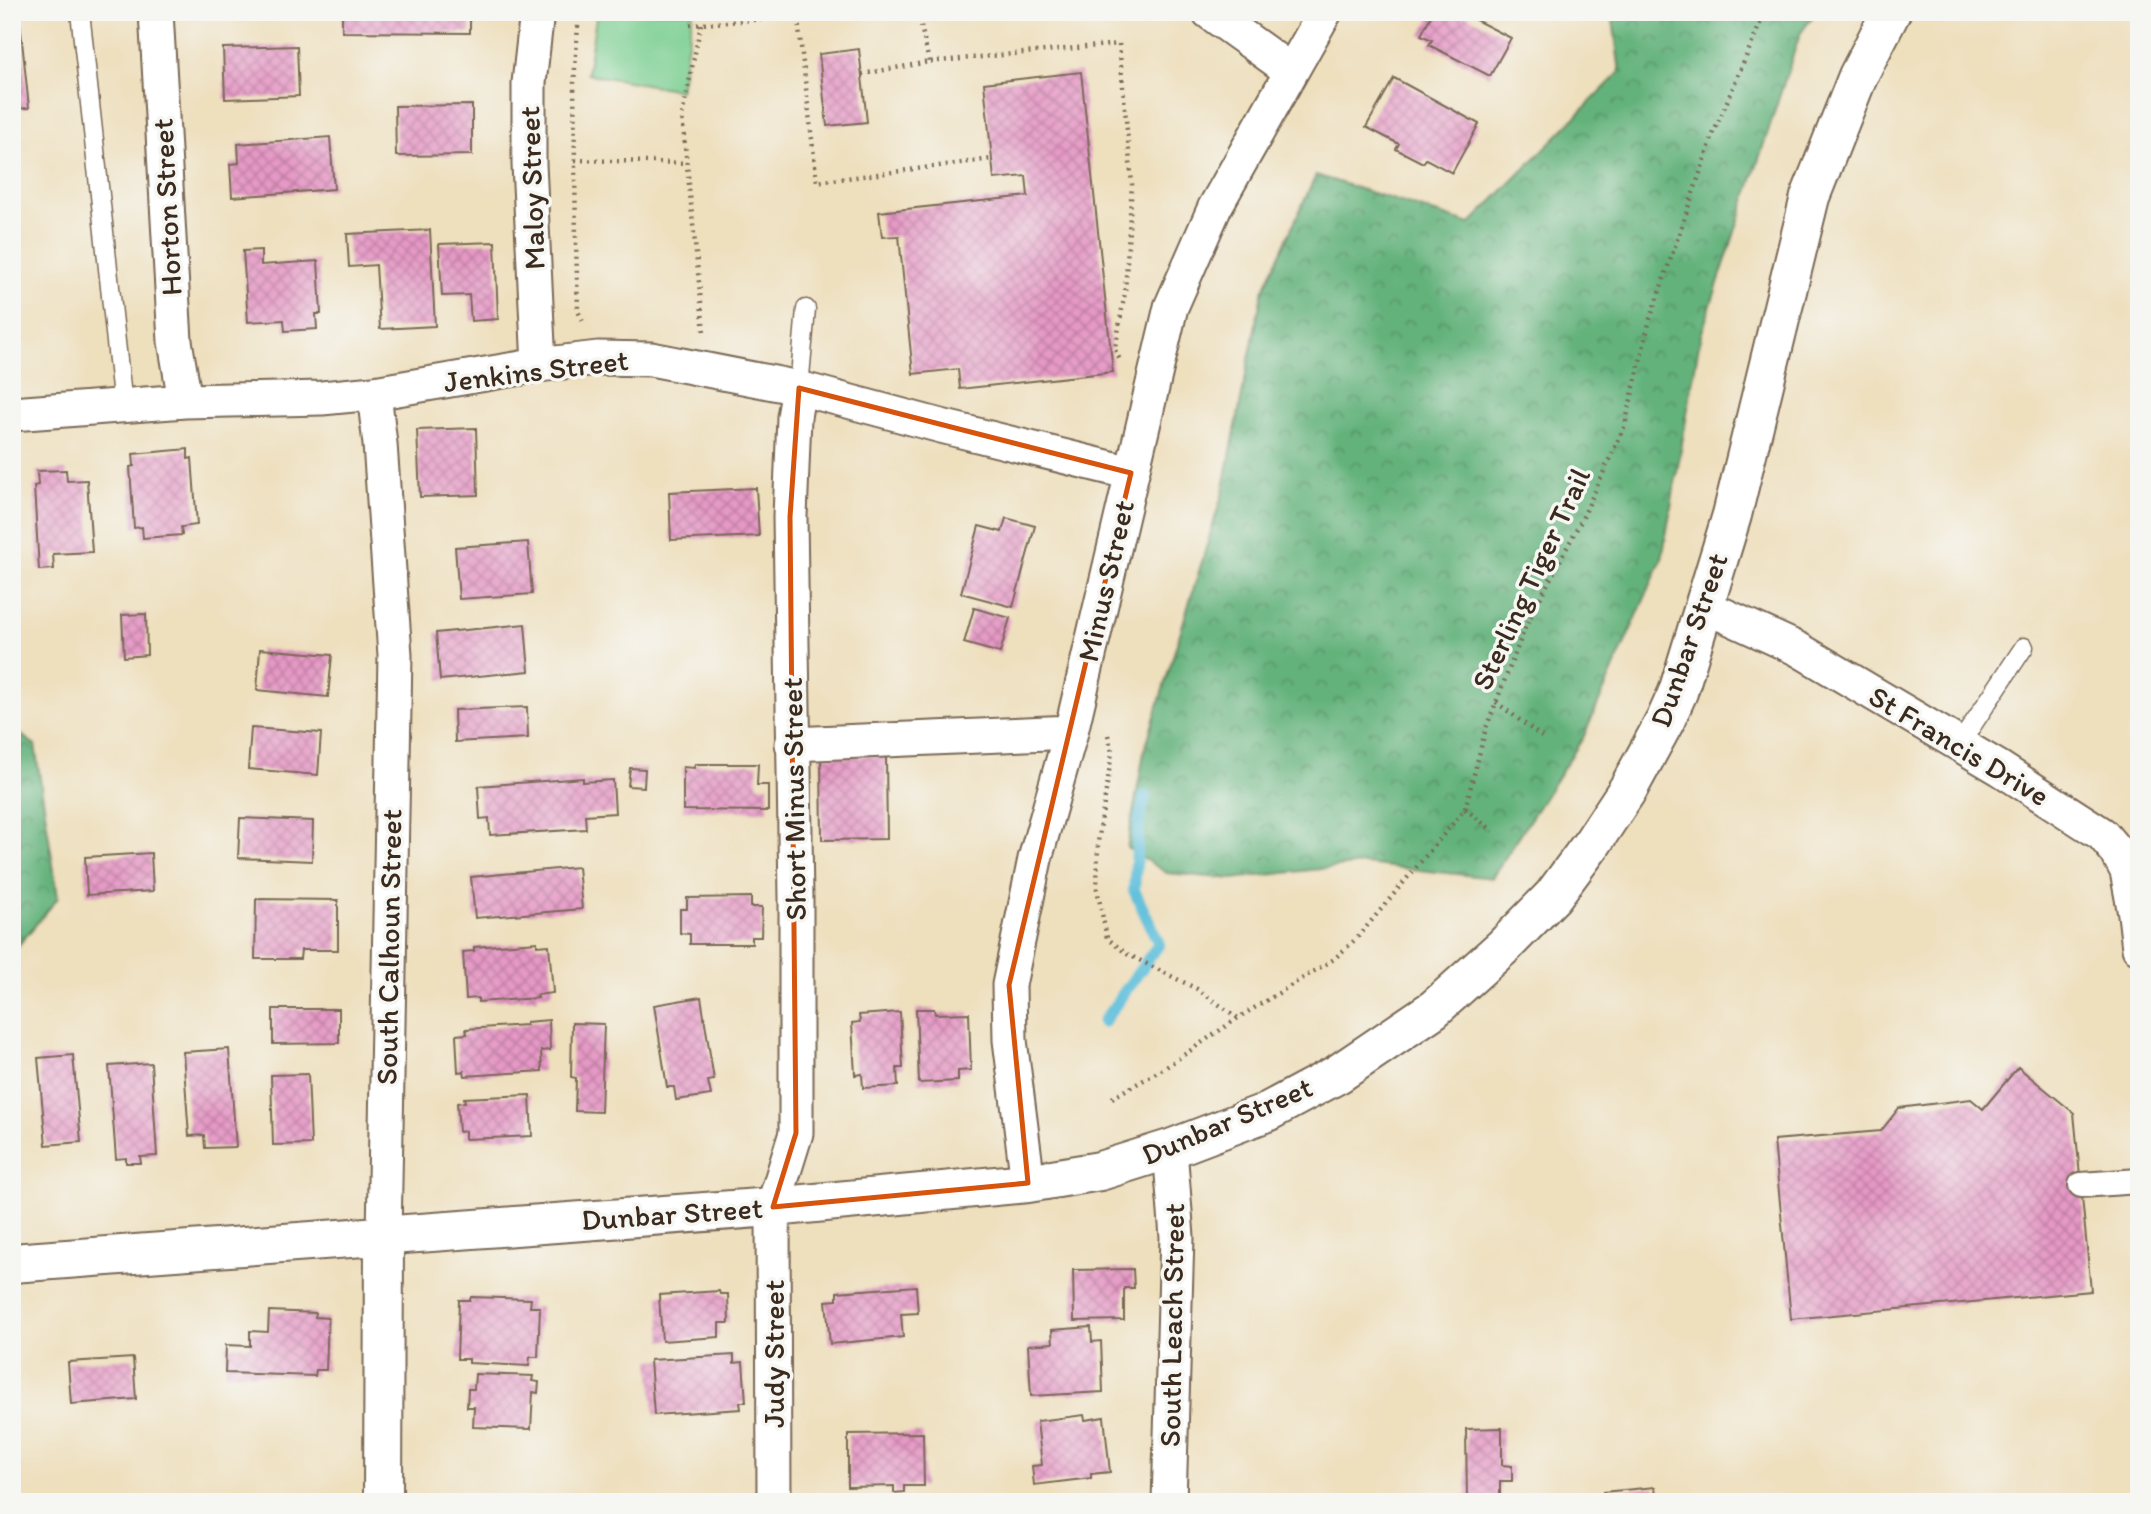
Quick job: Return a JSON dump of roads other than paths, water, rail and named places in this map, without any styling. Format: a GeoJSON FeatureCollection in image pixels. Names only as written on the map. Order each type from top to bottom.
{"type":"FeatureCollection","features":[{"type":"Feature","properties":{"kind":"street","name":"Horton Street"},"geometry":{"type":"LineString","coordinates":[[156,12],[175,341],[185,401]]}},
{"type":"Feature","properties":{"kind":"street","name":"Maloy Street"},"geometry":{"type":"LineString","coordinates":[[537,12],[529,83],[529,150],[539,365]]}},
{"type":"Feature","properties":{"kind":"street"},"geometry":{"type":"LineString","coordinates":[[1209,12],[1291,71]]}},
{"type":"Feature","properties":{"kind":"street","name":"Minus Street"},"geometry":{"type":"LineString","coordinates":[[1028,1183],[1010,1040],[1009,985],[1035,859],[1072,732],[1171,307],[1215,208],[1325,12]]}},
{"type":"Feature","properties":{"kind":"street","name":"Dunbar Street"},"geometry":{"type":"LineString","coordinates":[[12,1263],[773,1207],[1028,1183],[1100,1171],[1170,1149],[1267,1112],[1338,1074],[1434,1009],[1504,946],[1553,896],[1593,842],[1634,778],[1678,692],[1732,515],[1810,197],[1857,76],[1891,12]]}},
{"type":"Feature","properties":{"kind":"street","name":"Jenkins Street"},"geometry":{"type":"LineString","coordinates":[[12,414],[185,401],[322,398],[374,393],[539,365],[598,358],[651,359],[799,387],[941,426],[1131,473]]}},
{"type":"Feature","properties":{"kind":"street","name":"Short Minus Street"},"geometry":{"type":"LineString","coordinates":[[773,1207],[796,1133],[796,898],[790,517],[794,417],[799,387]]}},
{"type":"Feature","properties":{"kind":"street","name":"South Calhoun Street"},"geometry":{"type":"LineString","coordinates":[[374,393],[395,655],[384,1235],[383,1502]]}},
{"type":"Feature","properties":{"kind":"street","name":"St Francis Drive"},"geometry":{"type":"LineString","coordinates":[[1704,606],[1798,649],[2128,849],[2126,871],[2139,948]]}},
{"type":"Feature","properties":{"kind":"street"},"geometry":{"type":"LineString","coordinates":[[792,744],[1072,732]]}},
{"type":"Feature","properties":{"kind":"street","name":"South Leach Street"},"geometry":{"type":"LineString","coordinates":[[1169,1502],[1177,1237],[1170,1149]]}},
{"type":"Feature","properties":{"kind":"street"},"geometry":{"type":"LineString","coordinates":[[2081,1185],[2139,1181]]}},
{"type":"Feature","properties":{"kind":"street","name":"Judy Street"},"geometry":{"type":"LineString","coordinates":[[773,1207],[774,1502]]}},
{"type":"Feature","properties":{"kind":"lane"},"geometry":{"type":"LineString","coordinates":[[79,12],[123,406]]}},
{"type":"Feature","properties":{"kind":"lane"},"geometry":{"type":"LineString","coordinates":[[799,387],[806,309]]}},
{"type":"Feature","properties":{"kind":"lane"},"geometry":{"type":"LineString","coordinates":[[1959,745],[2024,647]]}},
{"type":"Feature","properties":{"kind":"waterway"},"geometry":{"type":"LineString","coordinates":[[1103,1022],[1159,944],[1134,890],[1139,823],[1145,796]]}}]}
